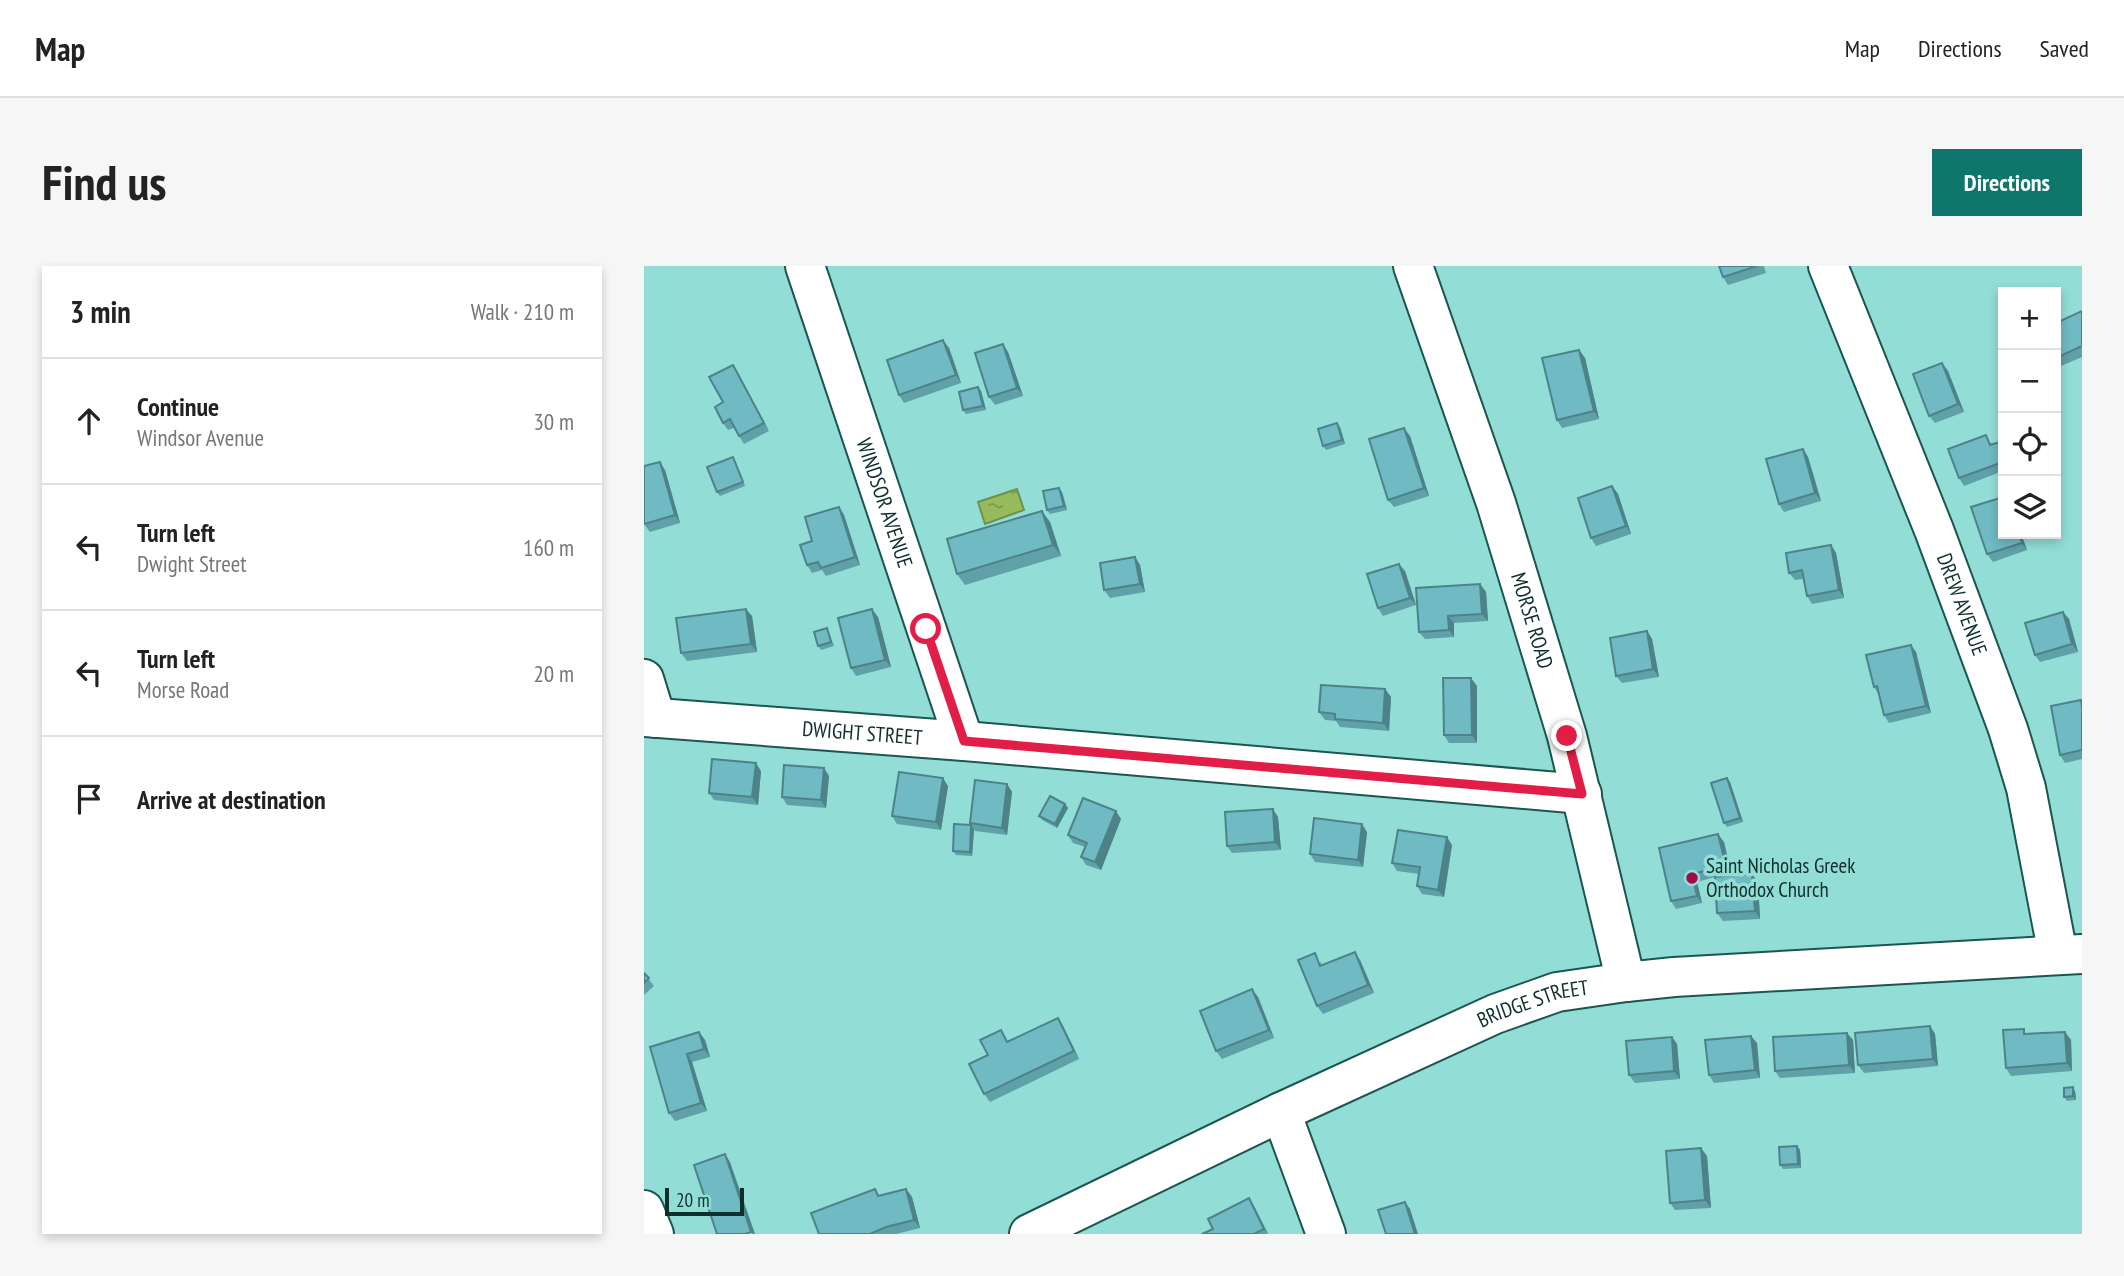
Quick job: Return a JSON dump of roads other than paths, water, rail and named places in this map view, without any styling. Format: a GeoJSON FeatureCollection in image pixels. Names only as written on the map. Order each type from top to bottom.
{"type":"FeatureCollection","features":[{"type":"Feature","properties":{"kind":"street","name":"WINDSOR AVENUE"},"geometry":{"type":"LineString","coordinates":[[805,266],[964,741]]}},
{"type":"Feature","properties":{"kind":"street","name":"MORSE ROAD"},"geometry":{"type":"LineString","coordinates":[[1413,266],[1496,503],[1567,736],[1626,982]]}},
{"type":"Feature","properties":{"kind":"street","name":"DREW AVENUE"},"geometry":{"type":"LineString","coordinates":[[1828,266],[1939,543],[2004,718],[2026,788],[2070,954]]}},
{"type":"Feature","properties":{"kind":"street"},"geometry":{"type":"LineString","coordinates":[[644,679],[650,718]]}},
{"type":"Feature","properties":{"kind":"street","name":"DWIGHT STREET"},"geometry":{"type":"LineString","coordinates":[[650,718],[964,741],[1582,794]]}},
{"type":"Feature","properties":{"kind":"street","name":"BRIDGE STREET"},"geometry":{"type":"LineString","coordinates":[[1029,1234],[1281,1112],[1495,1014],[1557,992],[1626,982],[1838,966],[2070,954]]}},
{"type":"Feature","properties":{"kind":"street"},"geometry":{"type":"LineString","coordinates":[[1281,1112],[1326,1234]]}},
{"type":"Feature","properties":{"kind":"street"},"geometry":{"type":"LineString","coordinates":[[644,1210],[654,1234]]}},
{"type":"Feature","properties":{"kind":"water"},"geometry":{"type":"Polygon","coordinates":[[[1017,489],[1024,510],[985,524],[978,502],[1017,489]]]}},
{"type":"Feature","properties":{"kind":"place","name":"Saint Nicholas Greek Orthodox Church"},"geometry":{"type":"Point","coordinates":[1692,878]}}]}
